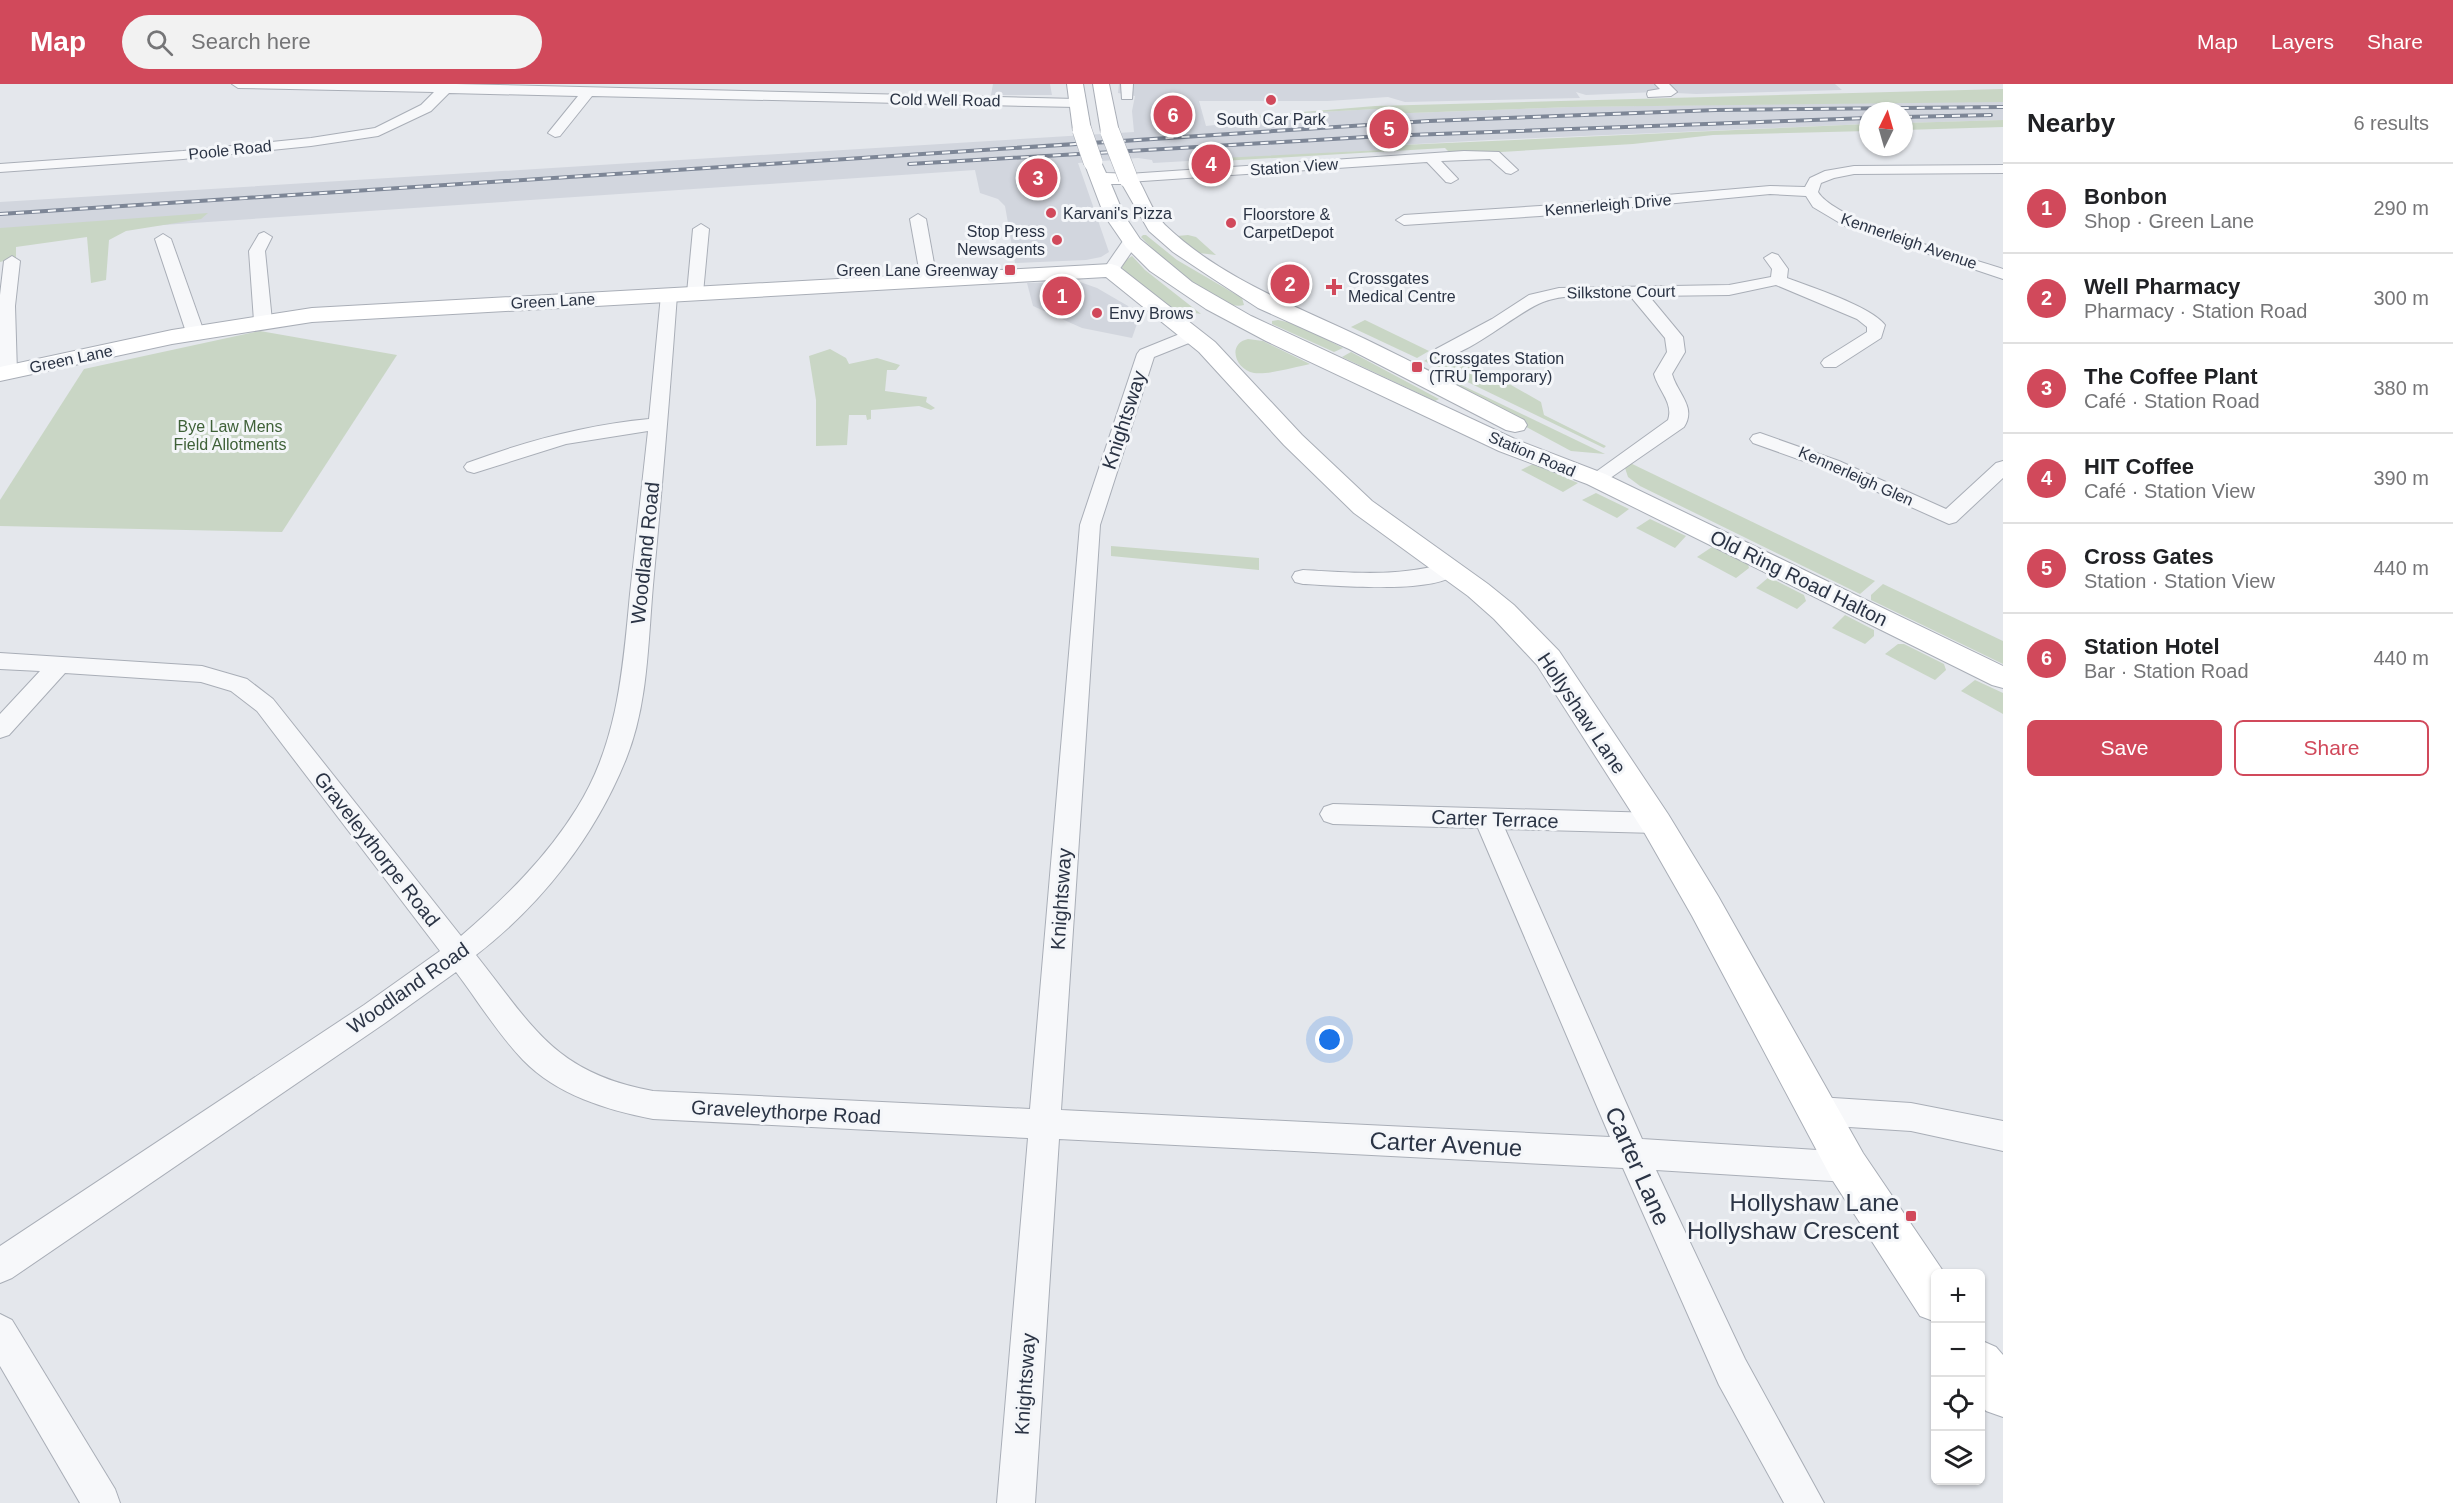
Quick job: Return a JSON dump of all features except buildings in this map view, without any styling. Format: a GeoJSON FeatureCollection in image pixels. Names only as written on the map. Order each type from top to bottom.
{"type":"FeatureCollection","features":[{"type":"Feature","properties":{"kind":"main road","name":"Station Road"},"geometry":{"type":"LineString","coordinates":[[1075,84],[1076,103],[1082,130],[1111,208],[1131,241],[1175,282],[1250,313],[1540,459],[1596,479]]}},
{"type":"Feature","properties":{"kind":"main road","name":"Station Road"},"geometry":{"type":"LineString","coordinates":[[1101,84],[1110,132],[1142,206],[1156,227],[1250,313],[1295,317],[1357,344],[1490,412],[1582,463],[1596,479]]}},
{"type":"Feature","properties":{"kind":"main road"},"geometry":{"type":"LineString","coordinates":[[1076,103],[1104,104]]}},
{"type":"Feature","properties":{"kind":"main road"},"geometry":{"type":"LineString","coordinates":[[1096,170],[1128,178]]}},
{"type":"Feature","properties":{"kind":"main road","name":"Green Lane"},"geometry":{"type":"LineString","coordinates":[[4,374],[195,332],[263,321],[342,313],[1111,270]]}},
{"type":"Feature","properties":{"kind":"main road","name":"Hollyshaw Lane"},"geometry":{"type":"LineString","coordinates":[[1111,270],[1215,355],[1293,441],[1363,507],[1504,612],[1548,658],[1656,823],[1705,906],[1848,1167],[1931,1294]]}},
{"type":"Feature","properties":{"kind":"main road"},"geometry":{"type":"LineString","coordinates":[[1193,335],[1220,337],[1240,332],[1250,313]]}},
{"type":"Feature","properties":{"kind":"main road","name":"Old Ring Road Halton"},"geometry":{"type":"LineString","coordinates":[[1596,479],[2003,678]]}},
{"type":"Feature","properties":{"kind":"main road"},"geometry":{"type":"LineString","coordinates":[[1985,1370],[2003,1394]]}},
{"type":"Feature","properties":{"kind":"street","name":"Cold Well Road"},"geometry":{"type":"LineString","coordinates":[[238,84],[448,86],[588,92],[752,90],[879,99],[1076,103]]}},
{"type":"Feature","properties":{"kind":"street"},"geometry":{"type":"LineString","coordinates":[[879,99],[885,84]]}},
{"type":"Feature","properties":{"kind":"street","name":"Poole Road"},"geometry":{"type":"LineString","coordinates":[[0,168],[183,155],[311,142],[378,132],[426,108],[448,86]]}},
{"type":"Feature","properties":{"kind":"street"},"geometry":{"type":"LineString","coordinates":[[555,133],[588,92]]}},
{"type":"Feature","properties":{"kind":"street","name":"Station View"},"geometry":{"type":"LineString","coordinates":[[1128,178],[1430,157],[1494,155],[1511,170]]}},
{"type":"Feature","properties":{"kind":"street"},"geometry":{"type":"LineString","coordinates":[[1430,157],[1451,179]]}},
{"type":"Feature","properties":{"kind":"street"},"geometry":{"type":"LineString","coordinates":[[1811,192],[1815,181],[1841,172],[2003,169]]}},
{"type":"Feature","properties":{"kind":"street","name":"Kennerleigh Drive"},"geometry":{"type":"LineString","coordinates":[[1404,220],[1540,211],[1770,190],[1811,192]]}},
{"type":"Feature","properties":{"kind":"street","name":"Kennerleigh Avenue"},"geometry":{"type":"LineString","coordinates":[[1811,192],[1818,204],[1850,223],[2003,274]]}},
{"type":"Feature","properties":{"kind":"street"},"geometry":{"type":"LineString","coordinates":[[918,219],[928,280]]}},
{"type":"Feature","properties":{"kind":"street"},"geometry":{"type":"LineString","coordinates":[[695,293],[700,229]]}},
{"type":"Feature","properties":{"kind":"street"},"geometry":{"type":"LineString","coordinates":[[263,321],[257,251],[264,237]]}},
{"type":"Feature","properties":{"kind":"street"},"geometry":{"type":"LineString","coordinates":[[162,239],[195,332]]}},
{"type":"Feature","properties":{"kind":"street"},"geometry":{"type":"LineString","coordinates":[[1111,270],[1131,241]]}},
{"type":"Feature","properties":{"kind":"street"},"geometry":{"type":"LineString","coordinates":[[1772,258],[1780,269],[1778,280],[1863,315],[1876,325],[1875,334],[1830,363]]}},
{"type":"Feature","properties":{"kind":"street"},"geometry":{"type":"LineString","coordinates":[[1985,268],[2003,259]]}},
{"type":"Feature","properties":{"kind":"street"},"geometry":{"type":"LineString","coordinates":[[4,374],[7,306],[12,261]]}},
{"type":"Feature","properties":{"kind":"street","name":"Silkstone Court"},"geometry":{"type":"LineString","coordinates":[[1442,353],[1535,300],[1558,293],[1637,293],[1743,288],[1778,280]]}},
{"type":"Feature","properties":{"kind":"street"},"geometry":{"type":"LineString","coordinates":[[1596,479],[1677,423],[1680,416],[1681,408],[1665,382],[1663,374],[1676,352],[1674,337],[1637,293]]}},
{"type":"Feature","properties":{"kind":"street","name":"Woodland Road"},"geometry":{"type":"LineString","coordinates":[[0,1266],[459,956],[530,889],[554,862],[591,808],[615,756],[623,732],[629,696],[658,424],[669,295]]}},
{"type":"Feature","properties":{"kind":"street","name":"Knightsway"},"geometry":{"type":"LineString","coordinates":[[1016,1503],[1089,525],[1146,354],[1193,335]]}},
{"type":"Feature","properties":{"kind":"street"},"geometry":{"type":"LineString","coordinates":[[474,467],[567,437],[658,424]]}},
{"type":"Feature","properties":{"kind":"street","name":"Kennerleigh Glen"},"geometry":{"type":"LineString","coordinates":[[1760,439],[1826,462],[1949,518],[1982,486]]}},
{"type":"Feature","properties":{"kind":"street"},"geometry":{"type":"LineString","coordinates":[[2003,467],[1982,486],[2003,494]]}},
{"type":"Feature","properties":{"kind":"street"},"geometry":{"type":"LineString","coordinates":[[1303,577],[1402,582],[1429,577],[1449,570]]}},
{"type":"Feature","properties":{"kind":"street","name":"Graveleythorpe Road"},"geometry":{"type":"LineString","coordinates":[[0,661],[202,674],[231,681],[254,694],[265,705],[534,1051],[552,1067],[581,1085],[625,1100],[665,1105],[1044,1126]]}},
{"type":"Feature","properties":{"kind":"street"},"geometry":{"type":"LineString","coordinates":[[0,729],[59,665]]}},
{"type":"Feature","properties":{"kind":"street","name":"Carter Terrace"},"geometry":{"type":"LineString","coordinates":[[1333,814],[1656,823]]}},
{"type":"Feature","properties":{"kind":"street","name":"Carter Lane"},"geometry":{"type":"LineString","coordinates":[[1488,820],[1550,958],[1631,1153],[1733,1374],[1805,1503]]}},
{"type":"Feature","properties":{"kind":"street"},"geometry":{"type":"LineString","coordinates":[[1818,1111],[1902,1114],[1943,1121],[2003,1136]]}},
{"type":"Feature","properties":{"kind":"street","name":"Carter Avenue"},"geometry":{"type":"LineString","coordinates":[[1044,1126],[1631,1153],[1848,1167]]}},
{"type":"Feature","properties":{"kind":"street"},"geometry":{"type":"LineString","coordinates":[[0,1332],[101,1503]]}},
{"type":"Feature","properties":{"kind":"shaded area"},"geometry":{"type":"Polygon","coordinates":[[[993,84],[1050,84],[1052,95],[991,95],[993,84]]]}},
{"type":"Feature","properties":{"kind":"shaded area"},"geometry":{"type":"Polygon","coordinates":[[[1119,84],[1835,84],[1842,90],[1586,95],[1576,92],[1580,98],[1405,102],[1388,97],[1328,101],[1199,101],[1206,126],[1302,115],[1300,113],[1377,109],[1383,114],[1571,107],[1859,103],[1859,124],[1489,140],[1380,146],[1382,150],[1153,163],[1152,160],[1138,158],[1078,163],[1109,252],[1101,257],[1086,260],[1015,263],[1005,206],[998,199],[980,193],[975,170],[0,236],[0,202],[1134,132],[1132,111],[1135,96],[1118,93],[1119,84]]]}},
{"type":"Feature","properties":{"kind":"shaded area"},"geometry":{"type":"Polygon","coordinates":[[[1913,102],[2003,102],[2003,120],[1913,123],[1913,102]]]}},
{"type":"Feature","properties":{"kind":"shaded area"},"geometry":{"type":"Polygon","coordinates":[[[1080,282],[1097,288],[1128,306],[1138,321],[1132,338],[1082,328],[1033,306],[1027,283],[1080,282]]]}},
{"type":"Feature","properties":{"kind":"green space"},"geometry":{"type":"Polygon","coordinates":[[[2003,89],[2003,102],[1571,107],[1383,114],[1377,109],[1301,113],[1303,115],[1232,121],[1230,118],[1375,106],[2003,89]]]}},
{"type":"Feature","properties":{"kind":"green space"},"geometry":{"type":"Polygon","coordinates":[[[2003,120],[2003,127],[1913,130],[1913,123],[2003,120]]]}},
{"type":"Feature","properties":{"kind":"green space"},"geometry":{"type":"Polygon","coordinates":[[[1859,124],[1859,131],[1713,135],[1633,144],[1452,155],[1445,148],[1222,161],[1221,158],[1382,150],[1379,146],[1859,124]]]}},
{"type":"Feature","properties":{"kind":"green space"},"geometry":{"type":"Polygon","coordinates":[[[208,213],[201,219],[126,231],[109,240],[106,280],[91,283],[87,237],[16,247],[16,258],[0,262],[0,228],[208,213]]]}},
{"type":"Feature","properties":{"kind":"green space"},"geometry":{"type":"Polygon","coordinates":[[[1143,235],[1177,260],[1242,298],[1244,305],[1233,305],[1205,292],[1161,256],[1141,237],[1143,235]]]}},
{"type":"Feature","properties":{"kind":"green space"},"geometry":{"type":"Polygon","coordinates":[[[1177,236],[1196,237],[1216,255],[1199,253],[1177,236]]]}},
{"type":"Feature","properties":{"kind":"green space"},"geometry":{"type":"Polygon","coordinates":[[[1132,256],[1145,270],[1201,314],[1175,310],[1127,275],[1122,268],[1123,262],[1132,256]]]}},
{"type":"Feature","properties":{"kind":"green space"},"geometry":{"type":"Polygon","coordinates":[[[1365,320],[1429,351],[1417,358],[1351,327],[1365,320]]]}},
{"type":"Feature","properties":{"kind":"green space"},"geometry":{"type":"Polygon","coordinates":[[[1272,321],[1296,324],[1343,348],[1334,352],[1272,324],[1272,321]]]}},
{"type":"Feature","properties":{"kind":"green space","name":"Bye Law Mens Field Allotments"},"geometry":{"type":"Polygon","coordinates":[[[260,331],[397,355],[282,532],[0,526],[0,500],[84,369],[260,331]]]}},
{"type":"Feature","properties":{"kind":"green space"},"geometry":{"type":"Polygon","coordinates":[[[1248,339],[1263,341],[1310,364],[1267,373],[1248,371],[1238,362],[1235,351],[1241,342],[1248,339]]]}},
{"type":"Feature","properties":{"kind":"green space"},"geometry":{"type":"Polygon","coordinates":[[[1369,343],[1378,345],[1605,454],[1571,451],[1369,343]]]}},
{"type":"Feature","properties":{"kind":"green space"},"geometry":{"type":"Polygon","coordinates":[[[830,349],[846,358],[849,364],[877,358],[900,365],[896,370],[887,370],[885,391],[927,397],[926,402],[935,408],[931,410],[919,406],[871,410],[871,419],[867,420],[866,415],[849,415],[847,445],[816,446],[816,400],[809,356],[830,349]]]}},
{"type":"Feature","properties":{"kind":"green space"},"geometry":{"type":"Polygon","coordinates":[[[1351,352],[1439,399],[1435,401],[1342,357],[1351,352]]]}},
{"type":"Feature","properties":{"kind":"green space"},"geometry":{"type":"Polygon","coordinates":[[[1437,353],[1460,356],[1541,402],[1544,415],[1606,446],[1604,448],[1424,361],[1437,353]]]}},
{"type":"Feature","properties":{"kind":"green space"},"geometry":{"type":"Polygon","coordinates":[[[1626,461],[1875,581],[1860,594],[1640,486],[1628,477],[1624,465],[1626,461]]]}},
{"type":"Feature","properties":{"kind":"green space"},"geometry":{"type":"Polygon","coordinates":[[[1533,464],[1578,483],[1563,492],[1521,470],[1533,464]]]}},
{"type":"Feature","properties":{"kind":"green space"},"geometry":{"type":"Polygon","coordinates":[[[1596,493],[1629,509],[1617,518],[1582,500],[1596,493]]]}},
{"type":"Feature","properties":{"kind":"green space"},"geometry":{"type":"Polygon","coordinates":[[[1650,519],[1686,536],[1675,548],[1636,528],[1650,519]]]}},
{"type":"Feature","properties":{"kind":"green space"},"geometry":{"type":"Polygon","coordinates":[[[1111,546],[1259,558],[1259,570],[1111,556],[1111,546]]]}},
{"type":"Feature","properties":{"kind":"green space"},"geometry":{"type":"Polygon","coordinates":[[[1712,547],[1748,564],[1749,568],[1736,578],[1697,557],[1712,547]]]}},
{"type":"Feature","properties":{"kind":"green space"},"geometry":{"type":"Polygon","coordinates":[[[1769,577],[1804,595],[1806,601],[1797,609],[1756,588],[1769,577]]]}},
{"type":"Feature","properties":{"kind":"green space"},"geometry":{"type":"Polygon","coordinates":[[[1883,584],[2003,641],[2003,664],[1871,600],[1871,595],[1883,584]]]}},
{"type":"Feature","properties":{"kind":"green space"},"geometry":{"type":"Polygon","coordinates":[[[1845,615],[1874,630],[1874,636],[1865,644],[1832,628],[1845,615]]]}},
{"type":"Feature","properties":{"kind":"green space"},"geometry":{"type":"Polygon","coordinates":[[[1898,644],[1904,644],[1944,664],[1946,670],[1935,680],[1885,654],[1898,644]]]}},
{"type":"Feature","properties":{"kind":"green space"},"geometry":{"type":"Polygon","coordinates":[[[1975,680],[2003,693],[2003,714],[1961,691],[1975,680]]]}},
{"type":"Feature","properties":{"kind":"railway"},"geometry":{"type":"LineString","coordinates":[[0,214],[1429,121],[1716,110],[2003,107]]}},
{"type":"Feature","properties":{"kind":"railway"},"geometry":{"type":"LineString","coordinates":[[1913,117],[1991,115]]}},
{"type":"Feature","properties":{"kind":"railway"},"geometry":{"type":"LineString","coordinates":[[909,164],[1383,136],[1859,118]]}},
{"type":"Feature","properties":{"kind":"place","name":"South Car Park"},"geometry":{"type":"Point","coordinates":[1271,100]}},
{"type":"Feature","properties":{"kind":"place","name":"Station Hotel"},"geometry":{"type":"Point","coordinates":[1173,115]}},
{"type":"Feature","properties":{"kind":"place","name":"Cross Gates"},"geometry":{"type":"Point","coordinates":[1389,129]}},
{"type":"Feature","properties":{"kind":"place","name":"HIT Coffee"},"geometry":{"type":"Point","coordinates":[1211,164]}},
{"type":"Feature","properties":{"kind":"place","name":"The Coffee Plant"},"geometry":{"type":"Point","coordinates":[1038,178]}},
{"type":"Feature","properties":{"kind":"place","name":"Karvani's Pizza"},"geometry":{"type":"Point","coordinates":[1051,213]}},
{"type":"Feature","properties":{"kind":"place","name":"Floorstore & CarpetDepot"},"geometry":{"type":"Point","coordinates":[1231,223]}},
{"type":"Feature","properties":{"kind":"place","name":"Stop Press Newsagents"},"geometry":{"type":"Point","coordinates":[1057,240]}},
{"type":"Feature","properties":{"kind":"place","name":"Green Lane Greenway"},"geometry":{"type":"Point","coordinates":[1010,270]}},
{"type":"Feature","properties":{"kind":"place","name":"Well Pharmacy"},"geometry":{"type":"Point","coordinates":[1290,284]}},
{"type":"Feature","properties":{"kind":"place","name":"Crossgates Medical Centre"},"geometry":{"type":"Point","coordinates":[1334,287]}},
{"type":"Feature","properties":{"kind":"place","name":"Bonbon"},"geometry":{"type":"Point","coordinates":[1062,296]}},
{"type":"Feature","properties":{"kind":"place","name":"Envy Brows"},"geometry":{"type":"Point","coordinates":[1097,313]}},
{"type":"Feature","properties":{"kind":"place","name":"Crossgates Station (TRU Temporary)"},"geometry":{"type":"Point","coordinates":[1417,367]}},
{"type":"Feature","properties":{"kind":"place","name":"Hollyshaw Lane Hollyshaw Crescent"},"geometry":{"type":"Point","coordinates":[1911,1216]}}]}
